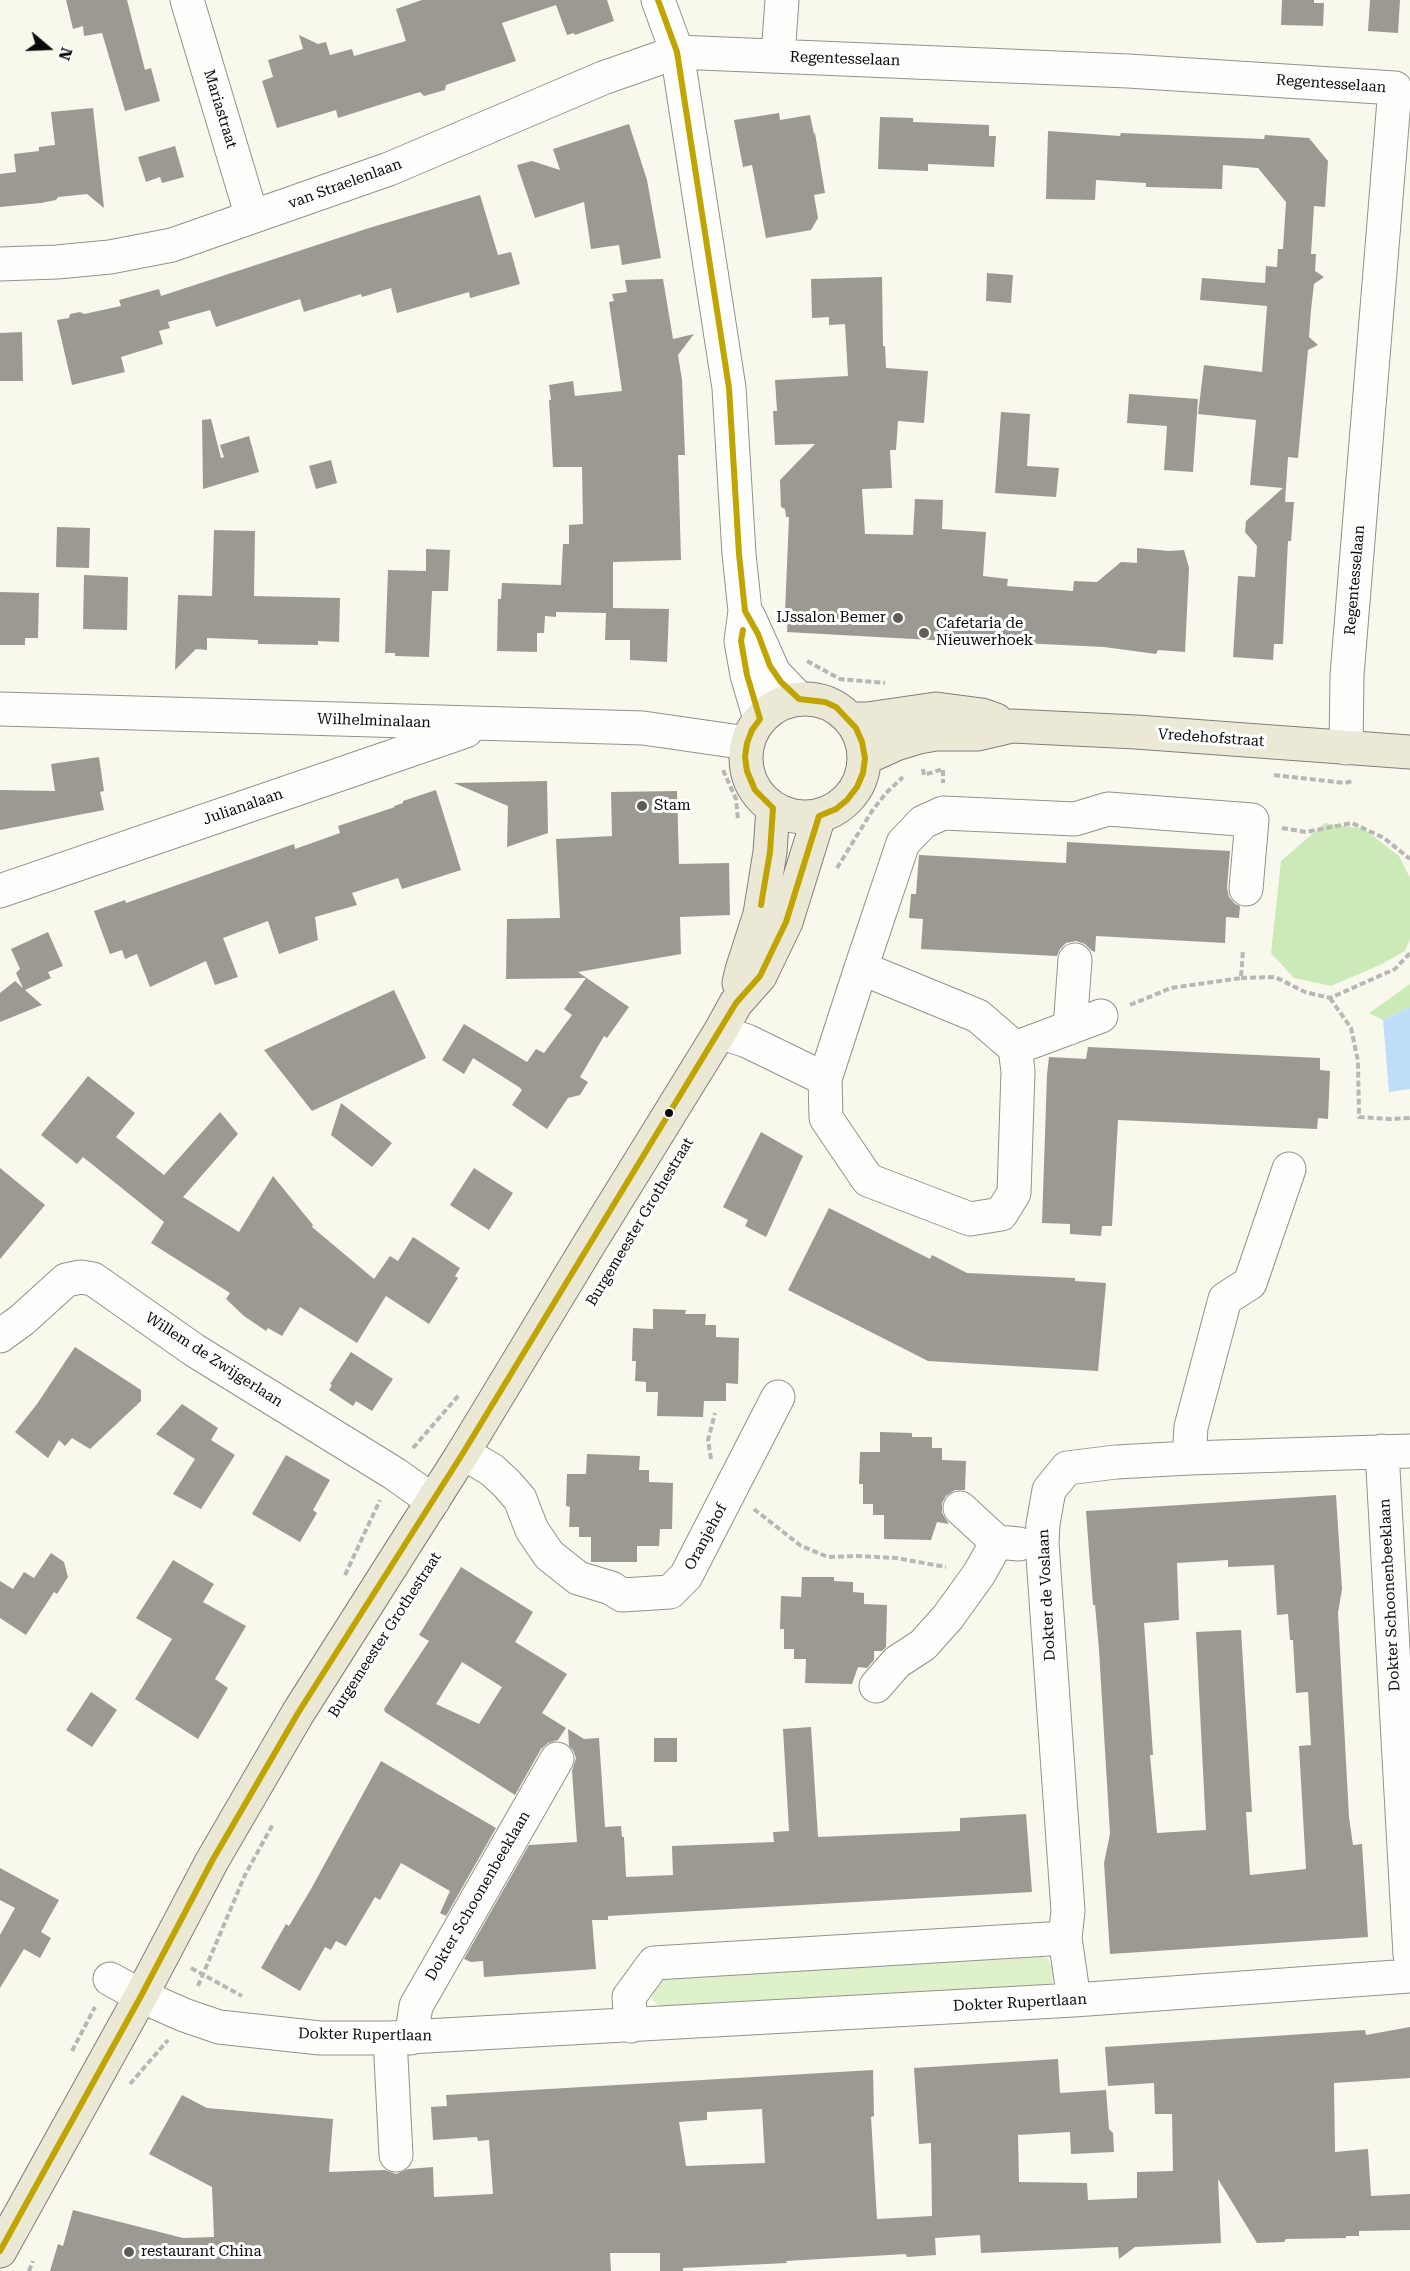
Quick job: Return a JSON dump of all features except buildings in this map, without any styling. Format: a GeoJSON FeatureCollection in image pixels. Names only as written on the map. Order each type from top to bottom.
{"type":"FeatureCollection","features":[{"type":"Feature","properties":{"kind":"main road"},"geometry":{"type":"LineString","coordinates":[[799,699],[825,702],[836,707],[850,719],[862,742],[865,758],[863,773],[857,788],[836,809],[819,816],[803,818],[787,815],[772,808],[755,790],[750,781],[742,733],[770,710],[783,703],[799,699]]}},
{"type":"Feature","properties":{"kind":"main road","name":"Vredehofstraat"},"geometry":{"type":"LineString","coordinates":[[850,719],[867,719],[936,709],[982,715],[1012,726]]}},
{"type":"Feature","properties":{"kind":"main road","name":"Vredehofstraat"},"geometry":{"type":"LineString","coordinates":[[865,758],[896,744],[919,737],[936,734],[978,734],[1012,726],[1136,732],[1410,752]]}},
{"type":"Feature","properties":{"kind":"main road"},"geometry":{"type":"LineString","coordinates":[[736,1003],[742,970],[760,914],[770,852],[772,808]]}},
{"type":"Feature","properties":{"kind":"main road"},"geometry":{"type":"LineString","coordinates":[[736,1003],[760,976],[786,922],[819,816]]}},
{"type":"Feature","properties":{"kind":"main road","name":"Burgemeester Grothestraat"},"geometry":{"type":"LineString","coordinates":[[1,2244],[141,1996],[212,1861],[298,1713],[463,1453],[736,1003]]}},
{"type":"Feature","properties":{"kind":"street","name":"Mariastraat"},"geometry":{"type":"LineString","coordinates":[[187,0],[252,217]]}},
{"type":"Feature","properties":{"kind":"street"},"geometry":{"type":"LineString","coordinates":[[658,0],[677,52],[729,388],[739,554],[746,610],[741,641],[747,675],[742,733]]}},
{"type":"Feature","properties":{"kind":"street"},"geometry":{"type":"LineString","coordinates":[[778,56],[782,0]]}},
{"type":"Feature","properties":{"kind":"street","name":"van Straelenlaan"},"geometry":{"type":"LineString","coordinates":[[0,264],[110,257],[172,245],[389,169],[603,78],[677,52]]}},
{"type":"Feature","properties":{"kind":"street","name":"Regentesselaan"},"geometry":{"type":"LineString","coordinates":[[677,52],[1128,71],[1402,89],[1347,675],[1346,748]]}},
{"type":"Feature","properties":{"kind":"street"},"geometry":{"type":"LineString","coordinates":[[746,610],[774,673],[799,699]]}},
{"type":"Feature","properties":{"kind":"street","name":"Wilhelminalaan"},"geometry":{"type":"LineString","coordinates":[[0,709],[742,733]]}},
{"type":"Feature","properties":{"kind":"street","name":"Julianalaan"},"geometry":{"type":"LineString","coordinates":[[0,891],[487,724]]}},
{"type":"Feature","properties":{"kind":"street"},"geometry":{"type":"LineString","coordinates":[[861,968],[978,1016],[1015,1048],[1018,1071],[1014,1193],[1001,1214],[970,1219],[868,1180],[826,1118],[825,1078],[861,968],[903,843],[923,822],[943,813],[1075,819],[1108,809],[1252,820],[1246,889]]}},
{"type":"Feature","properties":{"kind":"street"},"geometry":{"type":"LineString","coordinates":[[1070,1028],[1075,960]]}},
{"type":"Feature","properties":{"kind":"street"},"geometry":{"type":"LineString","coordinates":[[1015,1048],[1101,1016]]}},
{"type":"Feature","properties":{"kind":"street"},"geometry":{"type":"LineString","coordinates":[[720,1032],[747,1041],[825,1078]]}},
{"type":"Feature","properties":{"kind":"street"},"geometry":{"type":"LineString","coordinates":[[1189,1458],[1191,1427],[1226,1299],[1250,1283],[1289,1169]]}},
{"type":"Feature","properties":{"kind":"street","name":"Willem de Zwijgerlaan"},"geometry":{"type":"LineString","coordinates":[[0,1336],[66,1280],[81,1277],[93,1279],[194,1350],[376,1462],[433,1501]]}},
{"type":"Feature","properties":{"kind":"street","name":"Oranjehof"},"geometry":{"type":"LineString","coordinates":[[463,1453],[492,1470],[520,1499],[532,1530],[549,1555],[578,1578],[611,1588],[622,1595],[670,1592],[686,1576],[778,1397]]}},
{"type":"Feature","properties":{"kind":"street","name":"Dokter de Voslaan"},"geometry":{"type":"LineString","coordinates":[[1074,2000],[1065,1938],[1068,1911],[1042,1543],[1049,1490],[1067,1468],[1189,1458],[1396,1451]]}},
{"type":"Feature","properties":{"kind":"street","name":"Dokter Schoonenbeeklaan"},"geometry":{"type":"LineString","coordinates":[[1396,1451],[1410,1956]]}},
{"type":"Feature","properties":{"kind":"street"},"geometry":{"type":"LineString","coordinates":[[960,1508],[997,1542],[1042,1543]]}},
{"type":"Feature","properties":{"kind":"street"},"geometry":{"type":"LineString","coordinates":[[876,1686],[897,1662],[923,1645],[948,1617],[979,1574],[997,1542]]}},
{"type":"Feature","properties":{"kind":"street","name":"Dokter Schoonenbeeklaan"},"geometry":{"type":"LineString","coordinates":[[396,2155],[401,2038],[416,2006],[557,1759]]}},
{"type":"Feature","properties":{"kind":"street"},"geometry":{"type":"LineString","coordinates":[[631,2026],[629,1997],[654,1963],[1065,1938]]}},
{"type":"Feature","properties":{"kind":"street","name":"Dokter Rupertlaan"},"geometry":{"type":"LineString","coordinates":[[110,1979],[184,2015],[219,2027],[320,2037],[401,2038],[1074,2000],[1410,1976]]}},
{"type":"Feature","properties":{"kind":"path"},"geometry":{"type":"LineString","coordinates":[[805,660],[840,679],[864,681]]}},
{"type":"Feature","properties":{"kind":"path"},"geometry":{"type":"LineString","coordinates":[[739,830],[736,799],[718,758],[742,733]]}},
{"type":"Feature","properties":{"kind":"path"},"geometry":{"type":"LineString","coordinates":[[846,853],[886,792],[905,775]]}},
{"type":"Feature","properties":{"kind":"path"},"geometry":{"type":"LineString","coordinates":[[1252,820],[1306,832],[1352,823],[1384,838],[1410,860]]}},
{"type":"Feature","properties":{"kind":"path"},"geometry":{"type":"LineString","coordinates":[[1241,978],[1243,949]]}},
{"type":"Feature","properties":{"kind":"path"},"geometry":{"type":"LineString","coordinates":[[1101,1016],[1171,988],[1241,978],[1275,977],[1305,992],[1330,998],[1395,969],[1410,953]]}},
{"type":"Feature","properties":{"kind":"path"},"geometry":{"type":"LineString","coordinates":[[1330,998],[1351,1028],[1358,1061],[1359,1117],[1410,1118]]}},
{"type":"Feature","properties":{"kind":"path"},"geometry":{"type":"LineString","coordinates":[[724,1502],[751,1507],[801,1546],[828,1557],[896,1558],[979,1574]]}},
{"type":"Feature","properties":{"kind":"path"},"geometry":{"type":"LineString","coordinates":[[130,2084],[169,2039],[184,2015],[204,1975],[245,1875],[274,1822]]}},
{"type":"Feature","properties":{"kind":"path"},"geometry":{"type":"LineString","coordinates":[[164,1952],[243,1997]]}},
{"type":"Feature","properties":{"kind":"path"},"geometry":{"type":"LineString","coordinates":[[29,2271],[34,2260]]}},
{"type":"Feature","properties":{"kind":"green space"},"geometry":{"type":"Polygon","coordinates":[[[1325,823],[1364,829],[1399,856],[1410,878],[1410,939],[1405,951],[1382,964],[1331,986],[1294,978],[1271,953],[1281,861],[1325,823]]]}},
{"type":"Feature","properties":{"kind":"green space"},"geometry":{"type":"Polygon","coordinates":[[[1410,984],[1410,1007],[1383,1020],[1369,1013],[1410,984]]]}},
{"type":"Feature","properties":{"kind":"green space"},"geometry":{"type":"Polygon","coordinates":[[[1025,1952],[1047,1958],[1054,1969],[1051,1988],[663,2010],[652,1999],[653,1984],[666,1974],[1025,1952]]]}},
{"type":"Feature","properties":{"kind":"water"},"geometry":{"type":"Polygon","coordinates":[[[1410,1007],[1410,1089],[1389,1092],[1383,1020],[1410,1007]]]}},
{"type":"Feature","properties":{"kind":"transit line"},"geometry":{"type":"LineString","coordinates":[[0,2251],[141,1996],[212,1861],[298,1713],[463,1453],[736,1003],[760,976],[786,922],[819,816],[836,809],[847,800],[857,787],[863,773],[865,758],[856,728],[836,707],[825,702],[799,699],[781,682],[770,666],[758,634],[745,611],[739,554],[729,388],[677,52],[658,0]]}},
{"type":"Feature","properties":{"kind":"transit line"},"geometry":{"type":"LineString","coordinates":[[743,630],[741,641],[747,675],[760,719],[747,743],[745,757],[747,771],[755,790],[773,808],[770,852],[761,905]]}},
{"type":"Feature","properties":{"kind":"place","name":"IJssalon Bemer"},"geometry":{"type":"Point","coordinates":[898,618]}},
{"type":"Feature","properties":{"kind":"place","name":"Cafetaria de Nieuwerhoek"},"geometry":{"type":"Point","coordinates":[924,633]}},
{"type":"Feature","properties":{"kind":"place","name":"Stam"},"geometry":{"type":"Point","coordinates":[642,806]}},
{"type":"Feature","properties":{"kind":"place","name":"restaurant China"},"geometry":{"type":"Point","coordinates":[129,2252]}}]}
